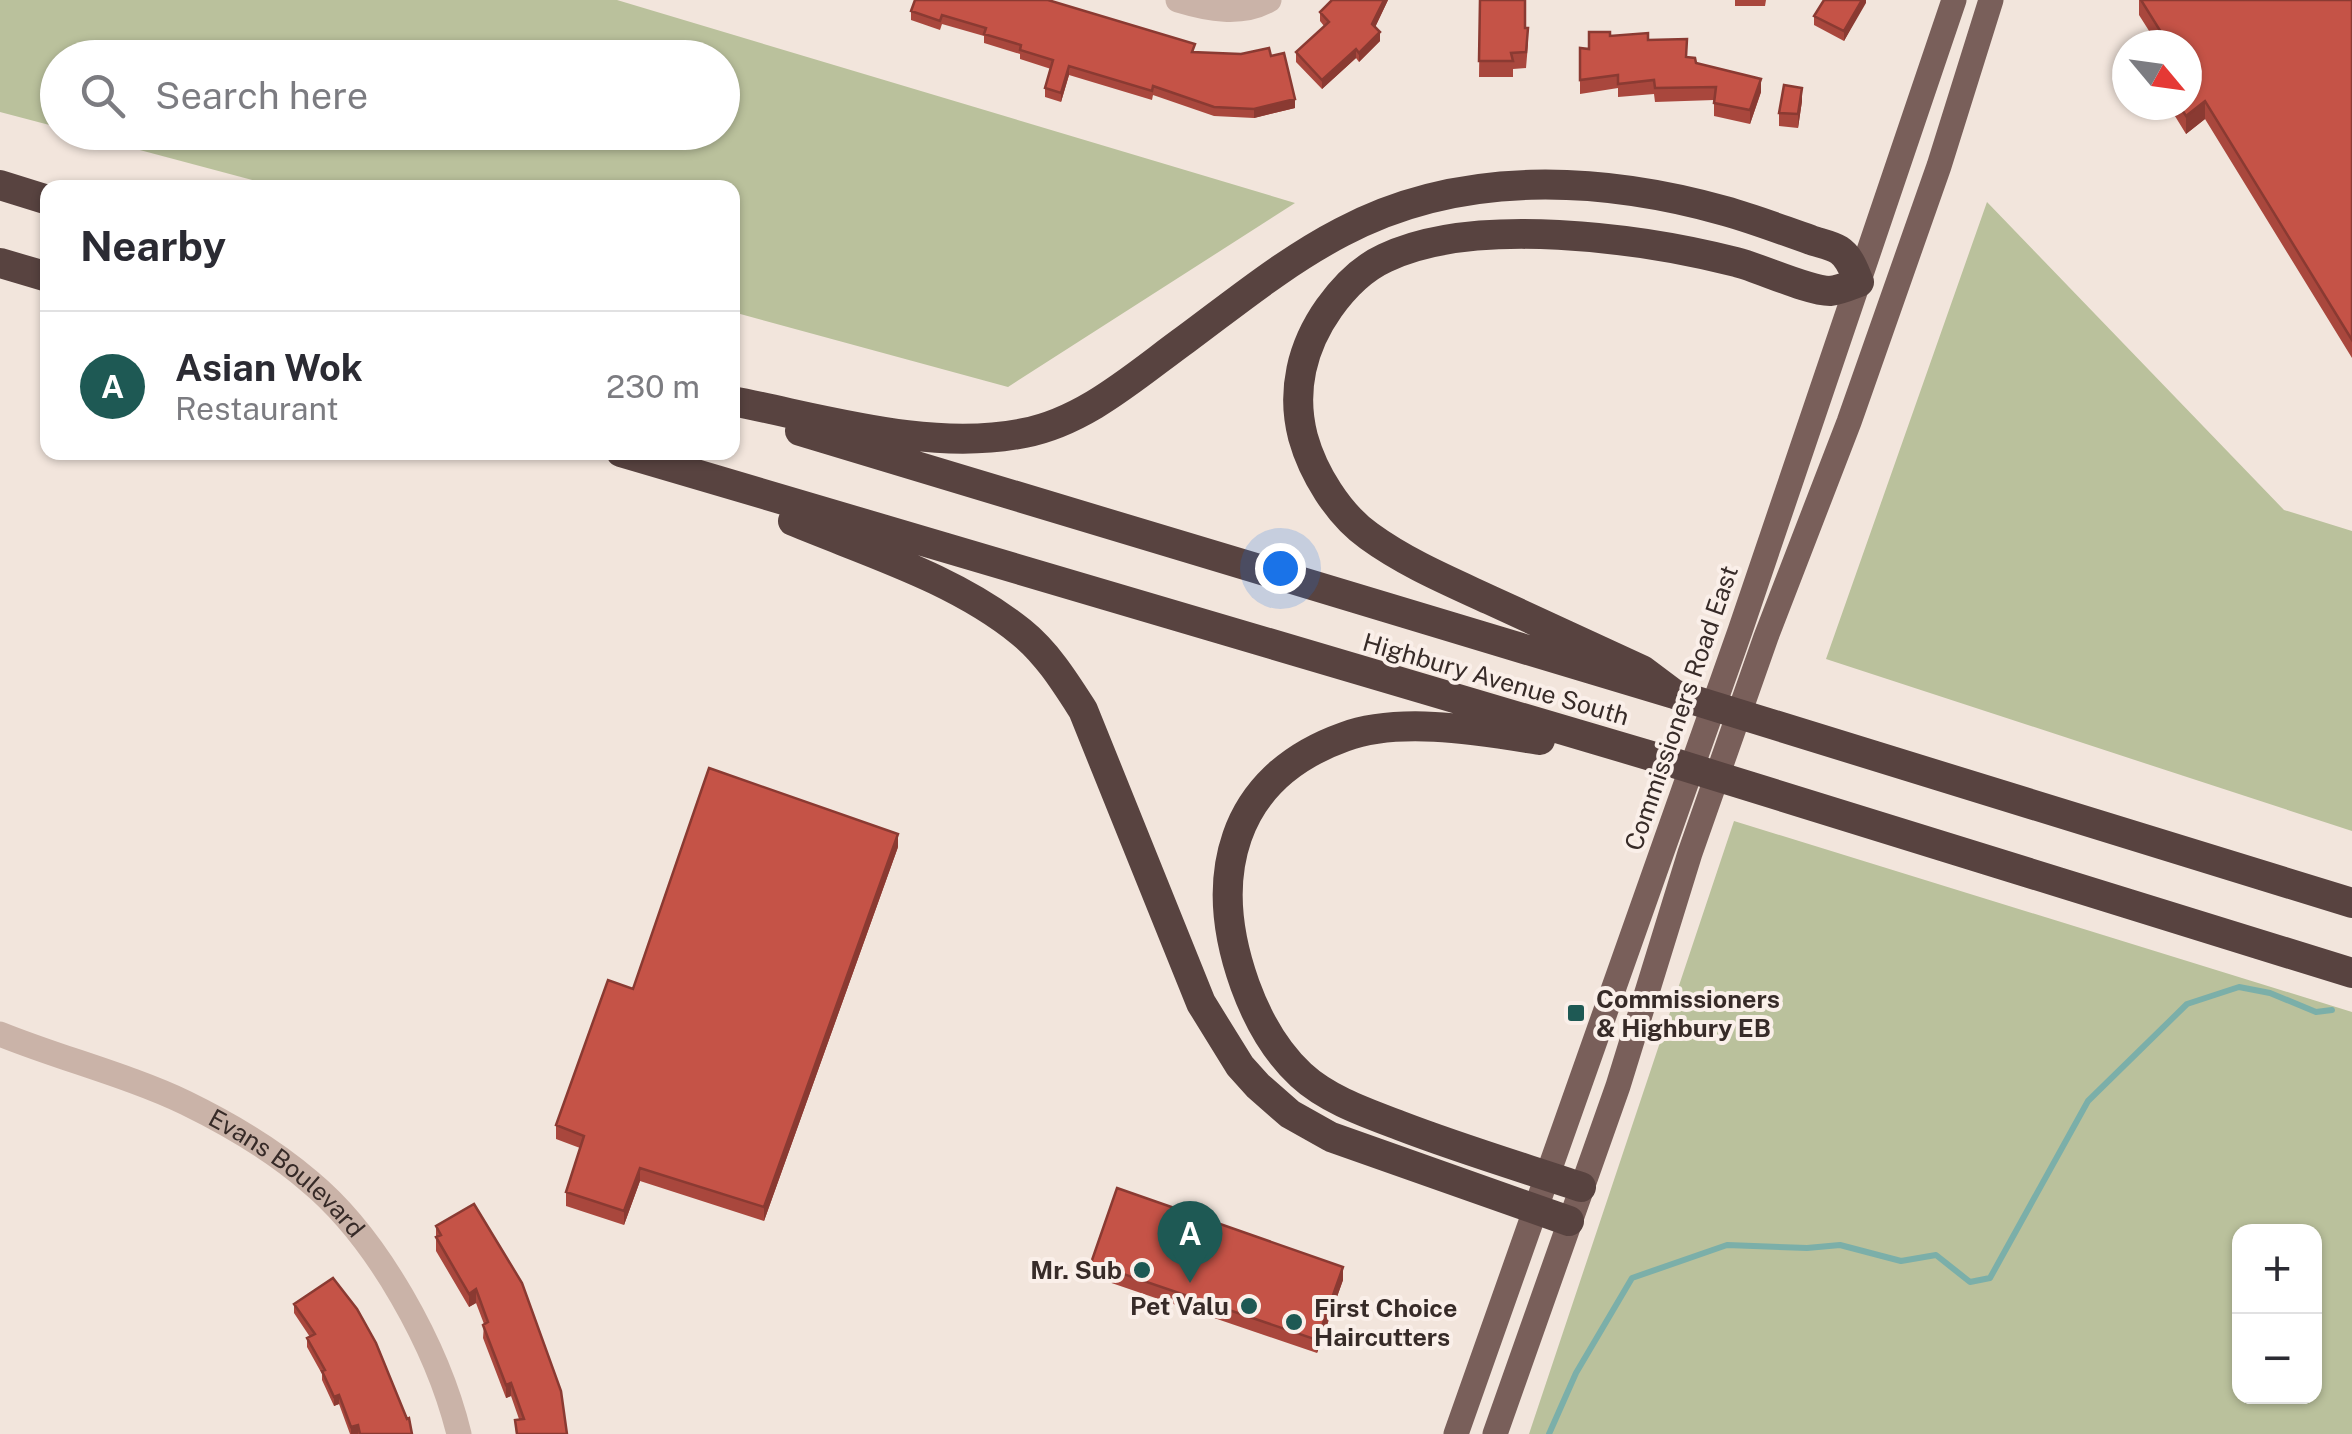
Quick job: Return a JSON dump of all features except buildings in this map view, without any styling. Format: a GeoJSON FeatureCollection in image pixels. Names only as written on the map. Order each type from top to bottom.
{"type":"FeatureCollection","features":[{"type":"Feature","properties":{"kind":"highway"},"geometry":{"type":"LineString","coordinates":[[740,403],[928,438],[964,440],[1025,433],[1060,422],[1103,399],[1280,270],[1343,231],[1410,203],[1494,187],[1567,183],[1630,189],[1745,216],[1840,251],[1860,282],[1829,291],[1738,262],[1606,239],[1500,235],[1443,241],[1383,258],[1352,279],[1322,317],[1305,350],[1298,410],[1310,458],[1320,479],[1368,535],[1420,567],[1642,670],[1674,694]]}},
{"type":"Feature","properties":{"kind":"highway"},"geometry":{"type":"LineString","coordinates":[[0,185],[40,198]]}},
{"type":"Feature","properties":{"kind":"highway"},"geometry":{"type":"LineString","coordinates":[[0,262],[40,274]]}},
{"type":"Feature","properties":{"kind":"highway","name":"Highbury Avenue South"},"geometry":{"type":"LineString","coordinates":[[740,413],[2352,902]]}},
{"type":"Feature","properties":{"kind":"highway"},"geometry":{"type":"LineString","coordinates":[[641,460],[941,582],[984,605],[1023,634],[1056,669],[1083,710],[1200,1003],[1240,1066],[1274,1101],[1331,1138],[1569,1222]]}},
{"type":"Feature","properties":{"kind":"highway","name":"Highbury Avenue South"},"geometry":{"type":"LineString","coordinates":[[644,460],[1658,758],[2352,974]]}},
{"type":"Feature","properties":{"kind":"highway"},"geometry":{"type":"LineString","coordinates":[[1581,1187],[1361,1111],[1300,1074],[1273,1044],[1250,999],[1231,941],[1226,913],[1233,848],[1244,818],[1278,774],[1299,758],[1346,736],[1382,729],[1443,728],[1658,758]]}},
{"type":"Feature","properties":{"kind":"main road","name":"Commissioners Road East"},"geometry":{"type":"LineString","coordinates":[[1494,1434],[1618,1086],[1677,848],[1740,631],[1954,0]]}},
{"type":"Feature","properties":{"kind":"main road","name":"Commissioners Road East"},"geometry":{"type":"LineString","coordinates":[[1456,1434],[1548,1176],[1849,422],[1940,166],[1991,0]]}},
{"type":"Feature","properties":{"kind":"main road"},"geometry":{"type":"LineString","coordinates":[[1860,282],[1895,292]]}},
{"type":"Feature","properties":{"kind":"street"},"geometry":{"type":"LineString","coordinates":[[1178,0],[1209,10],[1255,8],[1269,0]]}},
{"type":"Feature","properties":{"kind":"street","name":"Evans Boulevard"},"geometry":{"type":"LineString","coordinates":[[0,1034],[184,1102],[252,1139],[309,1180],[337,1207],[393,1283],[448,1391],[459,1434]]}},
{"type":"Feature","properties":{"kind":"green space"},"geometry":{"type":"Polygon","coordinates":[[[0,0],[617,0],[1295,203],[1008,387],[740,314],[740,180],[252,180],[140,150],[740,150],[740,40],[40,40],[40,123],[0,112],[0,0]]]}},
{"type":"Feature","properties":{"kind":"green space"},"geometry":{"type":"Polygon","coordinates":[[[1987,202],[2284,510],[2352,531],[2352,831],[1826,659],[1987,202]]]}},
{"type":"Feature","properties":{"kind":"green space"},"geometry":{"type":"Polygon","coordinates":[[[1734,821],[2352,1012],[2352,1434],[1529,1434],[1734,821]]]}},
{"type":"Feature","properties":{"kind":"waterway"},"geometry":{"type":"LineString","coordinates":[[1549,1434],[1576,1373],[1632,1278],[1727,1245],[1840,1245],[1901,1261],[1936,1255],[1970,1282],[1990,1278],[2088,1101],[2187,1004],[2239,987],[2270,993],[2316,1012],[2332,1010]]}},
{"type":"Feature","properties":{"kind":"place","name":"Commissioners & Highbury EB"},"geometry":{"type":"Point","coordinates":[1576,1013]}},
{"type":"Feature","properties":{"kind":"place","name":"Mr. Sub"},"geometry":{"type":"Point","coordinates":[1142,1270]}},
{"type":"Feature","properties":{"kind":"place","name":"Asian Wok"},"geometry":{"type":"Point","coordinates":[1190,1283]}},
{"type":"Feature","properties":{"kind":"place","name":"Pet Valu"},"geometry":{"type":"Point","coordinates":[1249,1306]}},
{"type":"Feature","properties":{"kind":"place","name":"First Choice Haircutters"},"geometry":{"type":"Point","coordinates":[1294,1322]}}]}
